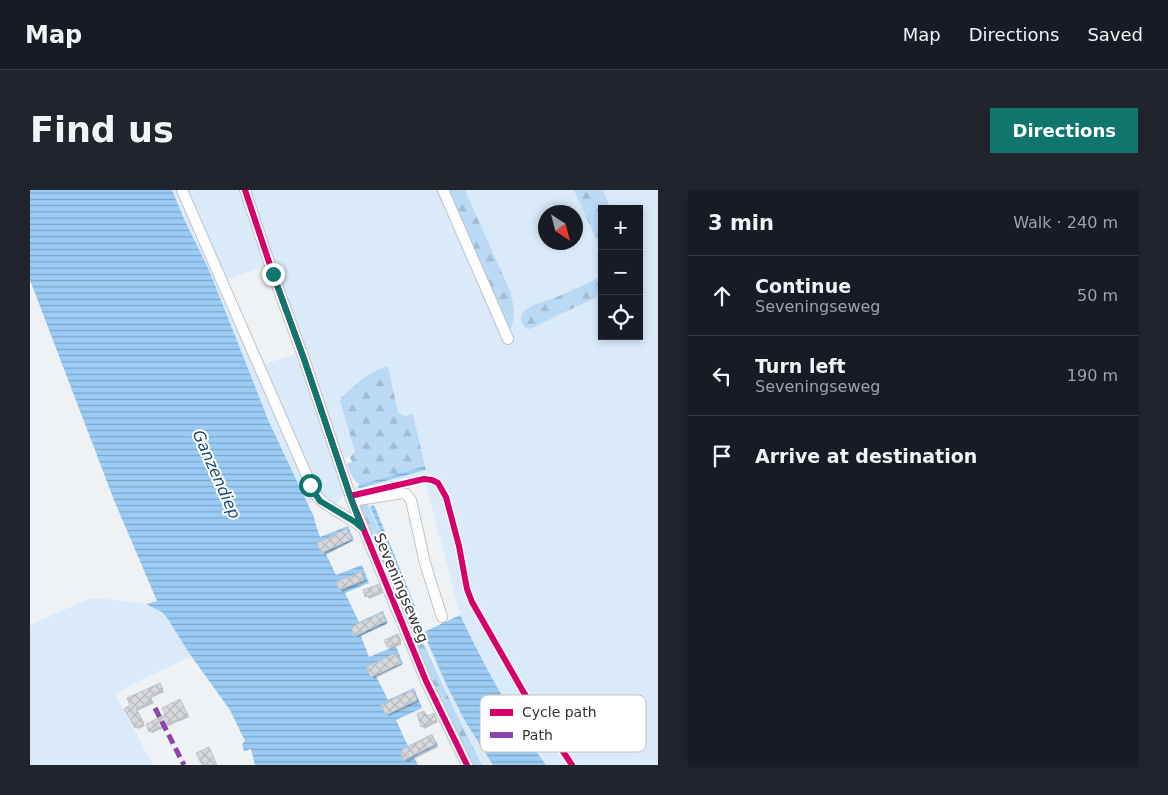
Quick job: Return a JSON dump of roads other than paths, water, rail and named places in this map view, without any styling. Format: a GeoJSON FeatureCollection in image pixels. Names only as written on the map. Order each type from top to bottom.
{"type":"FeatureCollection","features":[{"type":"Feature","properties":{"kind":"street","name":"Seveningseweg"},"geometry":{"type":"LineString","coordinates":[[182,190],[314,492],[320,501],[350,518],[362,528]]}},
{"type":"Feature","properties":{"kind":"street","name":"Seveningseweg"},"geometry":{"type":"LineString","coordinates":[[244,190],[362,528],[426,681],[467,765]]}},
{"type":"Feature","properties":{"kind":"street"},"geometry":{"type":"LineString","coordinates":[[443,190],[508,339]]}},
{"type":"Feature","properties":{"kind":"street"},"geometry":{"type":"LineString","coordinates":[[352,501],[402,493],[411,500],[426,563],[442,617]]}},
{"type":"Feature","properties":{"kind":"water","name":"Ganzendiep"},"geometry":{"type":"Polygon","coordinates":[[[30,190],[172,190],[209,270],[269,422],[314,517],[320,537],[348,526],[354,540],[326,554],[336,575],[362,565],[369,583],[345,593],[359,622],[383,611],[388,623],[361,636],[369,657],[396,646],[403,664],[376,676],[388,700],[414,688],[422,708],[396,720],[408,746],[432,734],[438,745],[414,757],[418,765],[255,765],[251,749],[244,751],[242,744],[245,741],[230,710],[189,653],[168,619],[162,612],[146,604],[157,601],[114,500],[30,280],[30,190]]]}},
{"type":"Feature","properties":{"kind":"water"},"geometry":{"type":"Polygon","coordinates":[[[425,466],[425,470],[358,487],[359,485],[425,466]]]}},
{"type":"Feature","properties":{"kind":"water"},"geometry":{"type":"Polygon","coordinates":[[[373,505],[415,606],[414,608],[370,507],[373,505]]]}},
{"type":"Feature","properties":{"kind":"water"},"geometry":{"type":"Polygon","coordinates":[[[460,615],[502,695],[480,695],[480,745],[465,721],[422,633],[460,615]]]}},
{"type":"Feature","properties":{"kind":"water"},"geometry":{"type":"Polygon","coordinates":[[[485,752],[537,752],[546,765],[493,765],[485,752]]]}}]}
